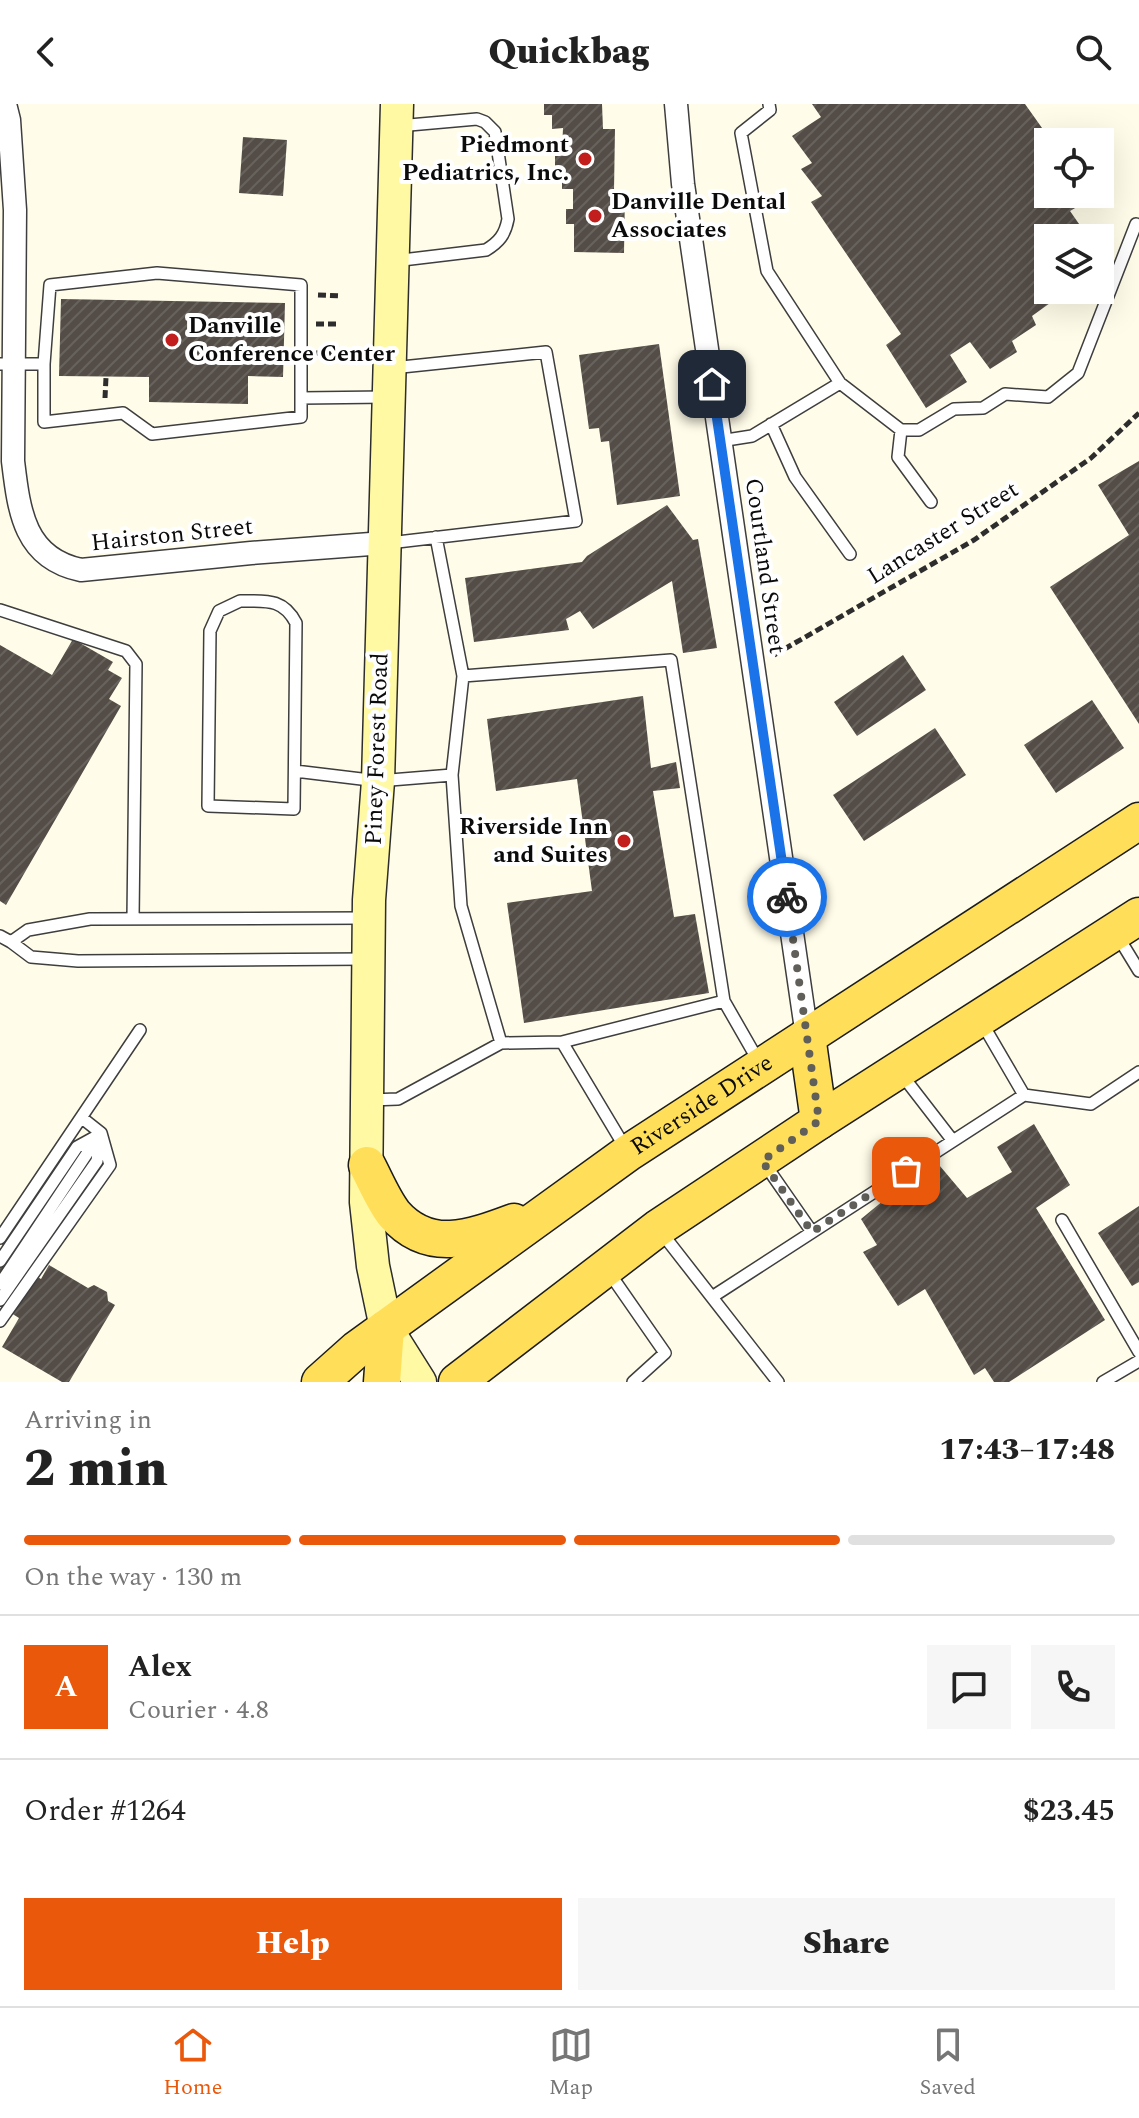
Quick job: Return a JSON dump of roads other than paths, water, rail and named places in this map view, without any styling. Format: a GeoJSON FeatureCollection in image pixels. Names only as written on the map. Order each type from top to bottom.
{"type":"FeatureCollection","features":[{"type":"Feature","properties":{"kind":"main road","name":"Piney Forest Road"},"geometry":{"type":"LineString","coordinates":[[396,115],[378,781],[369,918],[366,1202],[373,1266],[386,1328],[420,1382]]}},
{"type":"Feature","properties":{"kind":"main road","name":"Riverside Drive"},"geometry":{"type":"LineString","coordinates":[[320,1382],[357,1349],[628,1153],[1139,821]]}},
{"type":"Feature","properties":{"kind":"main road"},"geometry":{"type":"LineString","coordinates":[[457,1382],[658,1228],[1127,923]]}},
{"type":"Feature","properties":{"kind":"main road"},"geometry":{"type":"LineString","coordinates":[[807,1036],[819,1121]]}},
{"type":"Feature","properties":{"kind":"main road"},"geometry":{"type":"LineString","coordinates":[[367,1165],[393,1213],[417,1234],[444,1240],[478,1235],[553,1208]]}},
{"type":"Feature","properties":{"kind":"main road"},"geometry":{"type":"LineString","coordinates":[[382,1382],[386,1328]]}},
{"type":"Feature","properties":{"kind":"street","name":"Hairston Street"},"geometry":{"type":"LineString","coordinates":[[5,104],[9,120],[15,210],[7,364],[13,461],[17,492],[34,544],[62,566],[81,570],[384,543]]}},
{"type":"Feature","properties":{"kind":"street","name":"Courtland Street"},"geometry":{"type":"LineString","coordinates":[[676,104],[683,184],[807,1036]]}},
{"type":"Feature","properties":{"kind":"lane"},"geometry":{"type":"LineString","coordinates":[[769,104],[770,110],[741,133],[767,271],[840,383],[901,430],[919,430],[954,409],[983,408],[1005,394],[1048,397],[1078,373],[1136,224]]}},
{"type":"Feature","properties":{"kind":"lane"},"geometry":{"type":"LineString","coordinates":[[394,261],[486,250],[498,243],[508,219],[495,132],[485,122],[396,115]]}},
{"type":"Feature","properties":{"kind":"lane"},"geometry":{"type":"LineString","coordinates":[[157,273],[301,285],[301,398],[301,417],[152,434],[123,413],[44,422],[44,364],[50,285],[157,273]]}},
{"type":"Feature","properties":{"kind":"lane"},"geometry":{"type":"LineString","coordinates":[[301,398],[546,352],[576,521],[384,543]]}},
{"type":"Feature","properties":{"kind":"lane"},"geometry":{"type":"LineString","coordinates":[[7,364],[44,364]]}},
{"type":"Feature","properties":{"kind":"lane"},"geometry":{"type":"LineString","coordinates":[[720,441],[752,436],[840,383]]}},
{"type":"Feature","properties":{"kind":"lane"},"geometry":{"type":"LineString","coordinates":[[771,424],[795,477],[850,554]]}},
{"type":"Feature","properties":{"kind":"lane"},"geometry":{"type":"LineString","coordinates":[[901,430],[898,457],[931,502]]}},
{"type":"Feature","properties":{"kind":"lane"},"geometry":{"type":"LineString","coordinates":[[436,537],[463,676],[452,775],[461,906],[501,1043]]}},
{"type":"Feature","properties":{"kind":"lane"},"geometry":{"type":"LineString","coordinates":[[240,601],[272,601],[289,610],[296,623],[295,771],[294,809],[208,806],[210,631],[219,611],[240,601]]}},
{"type":"Feature","properties":{"kind":"lane"},"geometry":{"type":"LineString","coordinates":[[0,610],[126,651],[136,664],[133,919]]}},
{"type":"Feature","properties":{"kind":"lane"},"geometry":{"type":"LineString","coordinates":[[463,676],[671,660],[724,1001],[762,1066]]}},
{"type":"Feature","properties":{"kind":"lane"},"geometry":{"type":"LineString","coordinates":[[295,771],[378,781],[452,775]]}},
{"type":"Feature","properties":{"kind":"lane"},"geometry":{"type":"LineString","coordinates":[[5,939],[28,930],[90,919],[369,918]]}},
{"type":"Feature","properties":{"kind":"lane"},"geometry":{"type":"LineString","coordinates":[[1127,923],[1139,971]]}},
{"type":"Feature","properties":{"kind":"lane"},"geometry":{"type":"LineString","coordinates":[[5,939],[31,957],[78,961],[369,959]]}},
{"type":"Feature","properties":{"kind":"lane"},"geometry":{"type":"LineString","coordinates":[[367,1100],[398,1099],[501,1043],[562,1042],[724,1001]]}},
{"type":"Feature","properties":{"kind":"lane"},"geometry":{"type":"LineString","coordinates":[[979,1018],[1024,1095]]}},
{"type":"Feature","properties":{"kind":"lane"},"geometry":{"type":"LineString","coordinates":[[0,1238],[140,1030]]}},
{"type":"Feature","properties":{"kind":"lane"},"geometry":{"type":"LineString","coordinates":[[562,1042],[628,1153]]}},
{"type":"Feature","properties":{"kind":"lane"},"geometry":{"type":"LineString","coordinates":[[898,1070],[953,1141]]}},
{"type":"Feature","properties":{"kind":"lane"},"geometry":{"type":"LineString","coordinates":[[712,1297],[1024,1095],[1091,1104],[1139,1072]]}},
{"type":"Feature","properties":{"kind":"lane"},"geometry":{"type":"LineString","coordinates":[[0,1321],[110,1165],[101,1133],[82,1118]]}},
{"type":"Feature","properties":{"kind":"lane"},"geometry":{"type":"LineString","coordinates":[[0,1261],[77,1147],[101,1133]]}},
{"type":"Feature","properties":{"kind":"lane"},"geometry":{"type":"LineString","coordinates":[[0,1284],[101,1133]]}},
{"type":"Feature","properties":{"kind":"lane"},"geometry":{"type":"LineString","coordinates":[[0,1300],[97,1161],[101,1133]]}},
{"type":"Feature","properties":{"kind":"lane"},"geometry":{"type":"LineString","coordinates":[[762,1161],[812,1232]]}},
{"type":"Feature","properties":{"kind":"lane"},"geometry":{"type":"LineString","coordinates":[[1062,1220],[1139,1352]]}},
{"type":"Feature","properties":{"kind":"lane"},"geometry":{"type":"LineString","coordinates":[[658,1228],[778,1382]]}},
{"type":"Feature","properties":{"kind":"lane"},"geometry":{"type":"LineString","coordinates":[[604,1267],[665,1353],[633,1382]]}},
{"type":"Feature","properties":{"kind":"lane"},"geometry":{"type":"LineString","coordinates":[[1103,1382],[1139,1361]]}},
{"type":"Feature","properties":{"kind":"place","name":"Piedmont Pediatrics, Inc."},"geometry":{"type":"Point","coordinates":[585,159]}},
{"type":"Feature","properties":{"kind":"place","name":"Danville Dental Associates"},"geometry":{"type":"Point","coordinates":[595,216]}},
{"type":"Feature","properties":{"kind":"place","name":"Danville Conference Center"},"geometry":{"type":"Point","coordinates":[172,340]}},
{"type":"Feature","properties":{"kind":"place","name":"Riverside Inn and Suites"},"geometry":{"type":"Point","coordinates":[624,841]}}]}
